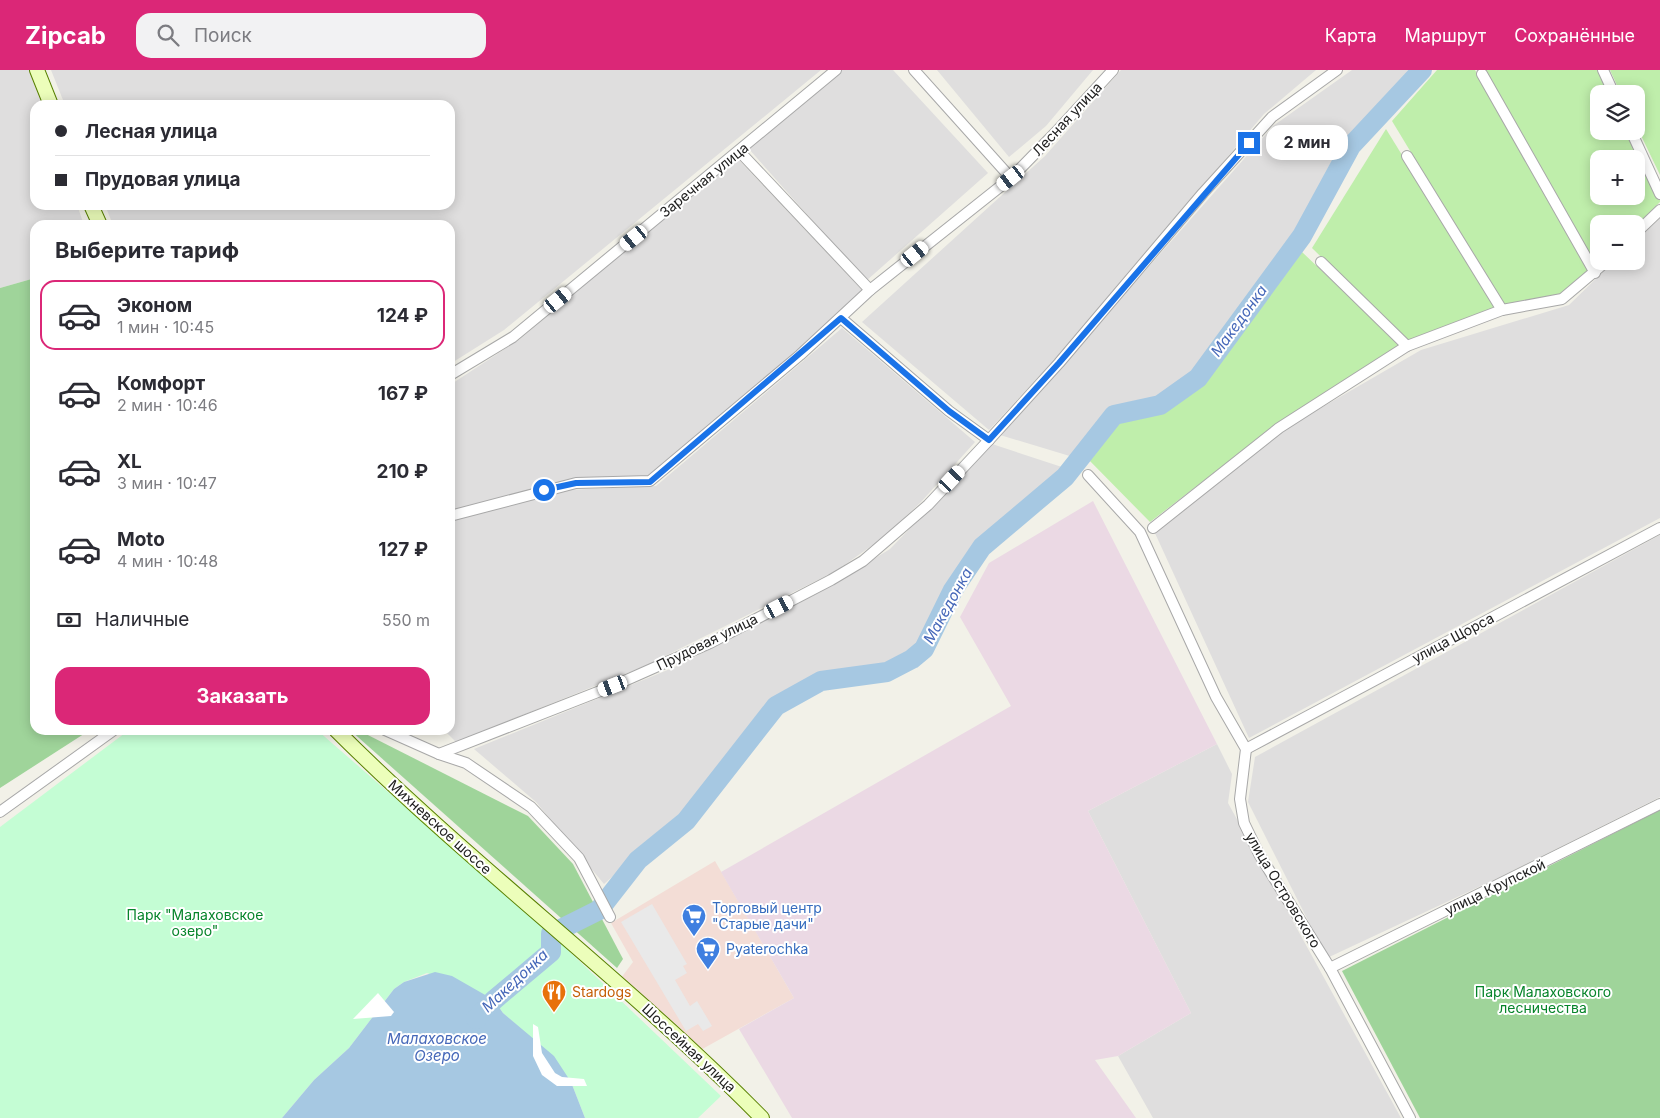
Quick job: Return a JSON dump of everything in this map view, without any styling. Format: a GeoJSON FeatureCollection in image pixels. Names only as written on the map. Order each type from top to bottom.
{"type":"FeatureCollection","features":[{"type":"Feature","properties":{"kind":"main road"},"geometry":{"type":"LineString","coordinates":[[37,70],[49,100]]}},
{"type":"Feature","properties":{"kind":"main road","name":"Михневское шоссе"},"geometry":{"type":"LineString","coordinates":[[341,735],[442,831],[547,921]]}},
{"type":"Feature","properties":{"kind":"main road","name":"Шоссейная улица"},"geometry":{"type":"LineString","coordinates":[[547,921],[609,974],[762,1118]]}},
{"type":"Feature","properties":{"kind":"street","name":"Заречная улица"},"geometry":{"type":"LineString","coordinates":[[455,372],[513,337],[739,152],[835,70]]}},
{"type":"Feature","properties":{"kind":"street"},"geometry":{"type":"LineString","coordinates":[[914,70],[1011,178]]}},
{"type":"Feature","properties":{"kind":"street","name":"Лесная улица"},"geometry":{"type":"LineString","coordinates":[[455,515],[576,483],[650,482],[841,318],[870,290],[1011,178],[1056,133],[1113,70]]}},
{"type":"Feature","properties":{"kind":"street","name":"Прудовая улица"},"geometry":{"type":"LineString","coordinates":[[439,754],[613,686],[710,643],[863,561],[922,511],[989,440],[1059,363],[1203,193],[1272,117],[1337,70]]}},
{"type":"Feature","properties":{"kind":"street"},"geometry":{"type":"LineString","coordinates":[[1603,70],[1610,85]]}},
{"type":"Feature","properties":{"kind":"street"},"geometry":{"type":"LineString","coordinates":[[1482,74],[1595,273]]}},
{"type":"Feature","properties":{"kind":"street"},"geometry":{"type":"LineString","coordinates":[[1635,140],[1660,194]]}},
{"type":"Feature","properties":{"kind":"street"},"geometry":{"type":"LineString","coordinates":[[739,152],[870,290]]}},
{"type":"Feature","properties":{"kind":"street"},"geometry":{"type":"LineString","coordinates":[[1408,156],[1502,310]]}},
{"type":"Feature","properties":{"kind":"street"},"geometry":{"type":"LineString","coordinates":[[1645,224],[1660,210]]}},
{"type":"Feature","properties":{"kind":"street"},"geometry":{"type":"LineString","coordinates":[[1321,262],[1407,346]]}},
{"type":"Feature","properties":{"kind":"street"},"geometry":{"type":"LineString","coordinates":[[1153,528],[1278,428],[1407,346],[1502,310],[1562,299],[1598,270]]}},
{"type":"Feature","properties":{"kind":"street"},"geometry":{"type":"LineString","coordinates":[[841,318],[949,411],[989,440]]}},
{"type":"Feature","properties":{"kind":"street"},"geometry":{"type":"LineString","coordinates":[[1088,475],[1140,532],[1216,697],[1246,749]]}},
{"type":"Feature","properties":{"kind":"street","name":"улица Щорса"},"geometry":{"type":"LineString","coordinates":[[1246,749],[1660,528]]}},
{"type":"Feature","properties":{"kind":"street"},"geometry":{"type":"LineString","coordinates":[[0,812],[107,735]]}},
{"type":"Feature","properties":{"kind":"street"},"geometry":{"type":"LineString","coordinates":[[396,735],[439,754],[466,763],[531,807],[579,858],[610,917]]}},
{"type":"Feature","properties":{"kind":"street","name":"улица Островского"},"geometry":{"type":"LineString","coordinates":[[1246,749],[1240,799],[1244,823],[1259,854],[1330,968],[1410,1118]]}},
{"type":"Feature","properties":{"kind":"street","name":"улица Крупской"},"geometry":{"type":"LineString","coordinates":[[1330,968],[1660,804]]}},
{"type":"Feature","properties":{"kind":"shaded area"},"geometry":{"type":"Polygon","coordinates":[[[0,70],[29,70],[41,100],[30,100],[30,210],[79,210],[82,220],[30,220],[30,279],[0,288],[0,70]]]}},
{"type":"Feature","properties":{"kind":"shaded area"},"geometry":{"type":"Polygon","coordinates":[[[51,70],[821,70],[504,330],[455,361],[455,220],[111,220],[107,210],[455,210],[455,100],[63,100],[51,70]]]}},
{"type":"Feature","properties":{"kind":"shaded area"},"geometry":{"type":"Polygon","coordinates":[[[839,70],[893,70],[988,173],[866,281],[749,149],[839,70]]]}},
{"type":"Feature","properties":{"kind":"shaded area"},"geometry":{"type":"Polygon","coordinates":[[[937,70],[1093,70],[1046,126],[1009,157],[937,70]]]}},
{"type":"Feature","properties":{"kind":"shaded area"},"geometry":{"type":"Polygon","coordinates":[[[1121,70],[1316,70],[1264,114],[1060,354],[989,430],[862,322],[1045,156],[1121,70]]]}},
{"type":"Feature","properties":{"kind":"shaded area"},"geometry":{"type":"Polygon","coordinates":[[[1352,70],[1414,70],[1365,121],[1298,235],[1207,367],[1186,384],[1162,398],[1115,406],[1073,457],[1000,435],[1273,126],[1352,70]]]}},
{"type":"Feature","properties":{"kind":"shaded area"},"geometry":{"type":"Polygon","coordinates":[[[736,157],[866,294],[646,478],[577,477],[455,510],[455,382],[520,339],[736,157]]]}},
{"type":"Feature","properties":{"kind":"shaded area"},"geometry":{"type":"Polygon","coordinates":[[[1660,218],[1660,518],[1249,738],[1154,531],[1281,431],[1421,350],[1569,305],[1605,270],[1645,270],[1645,232],[1660,218]]]}},
{"type":"Feature","properties":{"kind":"shaded area"},"geometry":{"type":"Polygon","coordinates":[[[842,328],[975,442],[921,502],[884,537],[836,571],[647,665],[456,742],[449,735],[455,735],[455,519],[568,490],[656,486],[842,328]]]}},
{"type":"Feature","properties":{"kind":"shaded area"},"geometry":{"type":"Polygon","coordinates":[[[992,444],[1068,469],[983,538],[951,586],[920,647],[894,664],[818,677],[777,700],[681,816],[604,884],[536,802],[474,749],[675,667],[820,592],[890,549],[992,444]]]}},
{"type":"Feature","properties":{"kind":"shaded area"},"geometry":{"type":"Polygon","coordinates":[[[1093,501],[1217,744],[1088,811],[1191,1013],[1118,1056],[1095,1060],[1136,1118],[792,1118],[739,1029],[794,998],[721,872],[1011,706],[960,617],[989,563],[1093,501]]]}},
{"type":"Feature","properties":{"kind":"shaded area"},"geometry":{"type":"Polygon","coordinates":[[[1660,535],[1660,797],[1500,877],[1327,958],[1248,802],[1255,757],[1660,535]]]}},
{"type":"Feature","properties":{"kind":"shaded area"},"geometry":{"type":"Polygon","coordinates":[[[1217,744],[1232,774],[1228,803],[1401,1118],[1153,1118],[1118,1056],[1191,1013],[1088,811],[1217,744]]]}},
{"type":"Feature","properties":{"kind":"shaded area"},"geometry":{"type":"Polygon","coordinates":[[[715,861],[794,998],[697,1052],[621,978],[633,962],[611,923],[715,861]]]}},
{"type":"Feature","properties":{"kind":"shaded area"},"geometry":{"type":"Polygon","coordinates":[[[652,904],[687,964],[683,966],[687,973],[675,980],[690,1006],[697,1001],[712,1026],[703,1031],[698,1024],[686,1031],[621,922],[652,904]]]}},
{"type":"Feature","properties":{"kind":"green space"},"geometry":{"type":"Polygon","coordinates":[[[1437,70],[1475,70],[1589,272],[1560,295],[1504,306],[1392,121],[1437,70]]]}},
{"type":"Feature","properties":{"kind":"green space"},"geometry":{"type":"Polygon","coordinates":[[[1485,70],[1600,70],[1607,85],[1590,85],[1590,140],[1633,140],[1638,150],[1590,150],[1590,205],[1645,205],[1645,165],[1660,197],[1660,202],[1645,217],[1645,215],[1590,215],[1590,256],[1485,70]]]}},
{"type":"Feature","properties":{"kind":"green space"},"geometry":{"type":"Polygon","coordinates":[[[1610,70],[1660,70],[1660,175],[1643,140],[1645,140],[1645,85],[1617,85],[1610,70]]]}},
{"type":"Feature","properties":{"kind":"green space"},"geometry":{"type":"Polygon","coordinates":[[[1386,129],[1497,309],[1408,342],[1312,248],[1386,129]]]}},
{"type":"Feature","properties":{"kind":"green space"},"geometry":{"type":"Polygon","coordinates":[[[1302,252],[1401,346],[1276,425],[1150,522],[1086,457],[1115,419],[1162,408],[1202,381],[1302,252]]]}},
{"type":"Feature","properties":{"kind":"green space"},"geometry":{"type":"Polygon","coordinates":[[[30,279],[30,735],[82,735],[0,788],[0,288],[30,279]]]}},
{"type":"Feature","properties":{"kind":"green space","name":"Парк \"Малаховское озеро\""},"geometry":{"type":"Polygon","coordinates":[[[122,735],[323,735],[551,934],[721,1096],[698,1118],[585,1118],[571,1082],[536,1042],[503,1013],[494,1000],[427,973],[404,982],[394,989],[349,1048],[314,1080],[282,1118],[0,1118],[0,827],[122,735]]]}},
{"type":"Feature","properties":{"kind":"green space"},"geometry":{"type":"Polygon","coordinates":[[[356,735],[368,735],[528,816],[573,864],[623,959],[617,968],[356,735]]]}},
{"type":"Feature","properties":{"kind":"green space","name":"Парк Малаховского лесничества"},"geometry":{"type":"Polygon","coordinates":[[[1660,810],[1660,1118],[1420,1118],[1342,971],[1660,810]]]}},
{"type":"Feature","properties":{"kind":"water","name":"Малаховское Озеро"},"geometry":{"type":"Polygon","coordinates":[[[435,972],[452,976],[494,1000],[503,1013],[554,1056],[571,1082],[585,1118],[282,1118],[314,1080],[349,1048],[394,989],[404,982],[435,972]]]}},
{"type":"Feature","properties":{"kind":"pier"},"geometry":{"type":"Polygon","coordinates":[[[378,993],[394,1012],[391,1016],[353,1019],[378,993]]]}},
{"type":"Feature","properties":{"kind":"pier"},"geometry":{"type":"Polygon","coordinates":[[[533,1024],[538,1027],[542,1053],[555,1073],[562,1077],[584,1079],[587,1086],[557,1086],[542,1075],[533,1056],[533,1024]]]}},
{"type":"Feature","properties":{"kind":"waterway","name":"Македонка"},"geometry":{"type":"LineString","coordinates":[[476,1019],[494,1000],[551,952],[551,934],[599,910],[638,860],[686,821],[776,706],[821,681],[887,672],[912,659],[924,649],[953,590],[982,547],[1065,477],[1114,415],[1160,405],[1198,378],[1302,236],[1351,146],[1422,70]]}},
{"type":"Feature","properties":{"kind":"place","name":"Торговый центр \"Старые дачи\""},"geometry":{"type":"Point","coordinates":[694,937]}},
{"type":"Feature","properties":{"kind":"place","name":"Pyaterochka"},"geometry":{"type":"Point","coordinates":[708,970]}},
{"type":"Feature","properties":{"kind":"place","name":"Stardogs"},"geometry":{"type":"Point","coordinates":[554,1013]}},
{"type":"Feature","properties":{"kind":"route"},"geometry":{"type":"LineString","coordinates":[[544,490],[576,483],[650,482],[841,318],[949,411],[989,440],[1059,363],[1203,193],[1249,143]]}}]}
